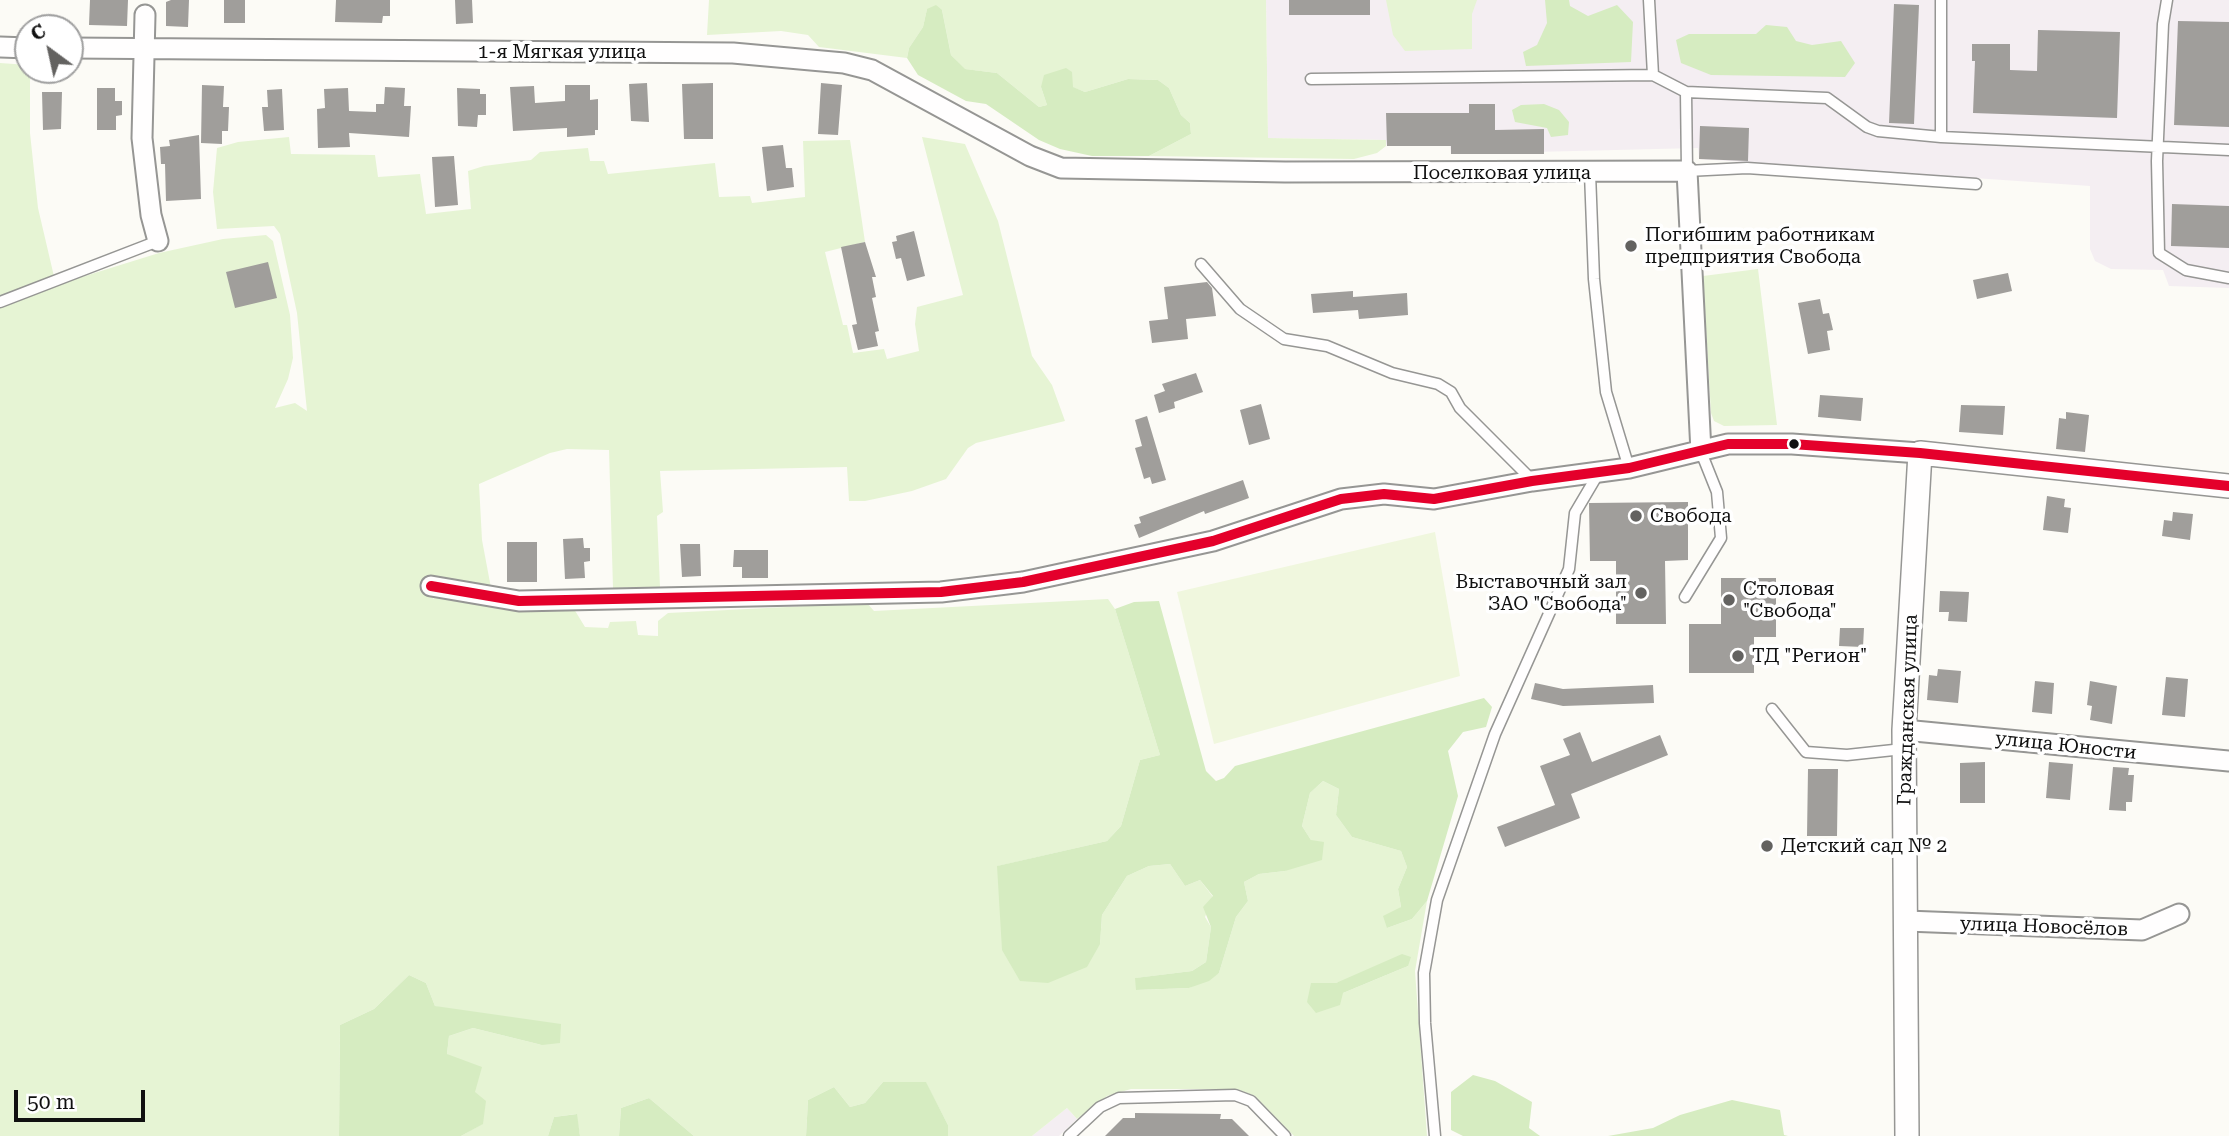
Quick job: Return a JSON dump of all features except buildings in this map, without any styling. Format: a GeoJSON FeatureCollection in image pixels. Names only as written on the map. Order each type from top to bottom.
{"type":"FeatureCollection","features":[{"type":"Feature","properties":{"kind":"street"},"geometry":{"type":"LineString","coordinates":[[145,15],[143,149],[151,215],[158,241]]}},
{"type":"Feature","properties":{"kind":"street","name":"1-я Мягкая улица"},"geometry":{"type":"LineString","coordinates":[[84,48],[733,53],[844,63],[872,70],[901,83],[1030,156]]}},
{"type":"Feature","properties":{"kind":"street","name":"Поселковая улица"},"geometry":{"type":"LineString","coordinates":[[1030,156],[1061,168],[1101,170],[1590,173],[1687,171]]}},
{"type":"Feature","properties":{"kind":"street"},"geometry":{"type":"LineString","coordinates":[[1687,171],[1701,452]]}},
{"type":"Feature","properties":{"kind":"street"},"geometry":{"type":"LineString","coordinates":[[431,586],[519,601],[941,592],[1023,582],[1213,541],[1341,499],[1384,494],[1434,499],[1532,481],[1598,474],[1728,444],[1792,444],[1920,453],[2229,486]]}},
{"type":"Feature","properties":{"kind":"street","name":"Гражданская улица"},"geometry":{"type":"LineString","coordinates":[[1907,1136],[1904,739],[1920,453]]}},
{"type":"Feature","properties":{"kind":"street","name":"улица Юности"},"geometry":{"type":"LineString","coordinates":[[1904,739],[2229,761]]}},
{"type":"Feature","properties":{"kind":"street","name":"улица Новосёлов"},"geometry":{"type":"LineString","coordinates":[[1906,921],[2142,930],[2179,914]]}},
{"type":"Feature","properties":{"kind":"lane"},"geometry":{"type":"LineString","coordinates":[[1649,0],[1653,75]]}},
{"type":"Feature","properties":{"kind":"lane"},"geometry":{"type":"LineString","coordinates":[[1941,0],[1941,137]]}},
{"type":"Feature","properties":{"kind":"lane"},"geometry":{"type":"LineString","coordinates":[[2167,0],[2163,24],[2158,146],[2160,253],[2186,270],[2229,278]]}},
{"type":"Feature","properties":{"kind":"lane"},"geometry":{"type":"LineString","coordinates":[[1311,79],[1653,75],[1685,92],[1827,98],[1867,127],[1941,137],[2229,150]]}},
{"type":"Feature","properties":{"kind":"lane"},"geometry":{"type":"LineString","coordinates":[[1685,92],[1687,171]]}},
{"type":"Feature","properties":{"kind":"lane","name":"Поселковая улица"},"geometry":{"type":"LineString","coordinates":[[1687,171],[1747,168],[1976,184]]}},
{"type":"Feature","properties":{"kind":"lane"},"geometry":{"type":"LineString","coordinates":[[1590,173],[1594,279],[1606,392],[1629,468]]}},
{"type":"Feature","properties":{"kind":"lane"},"geometry":{"type":"LineString","coordinates":[[0,302],[158,241]]}},
{"type":"Feature","properties":{"kind":"lane"},"geometry":{"type":"LineString","coordinates":[[1201,264],[1240,309],[1284,339],[1327,346],[1392,373],[1438,384],[1451,392],[1460,408],[1532,481]]}},
{"type":"Feature","properties":{"kind":"lane"},"geometry":{"type":"LineString","coordinates":[[1685,597],[1721,538],[1717,492],[1701,452]]}},
{"type":"Feature","properties":{"kind":"lane"},"geometry":{"type":"LineString","coordinates":[[1434,1136],[1424,973],[1435,910],[1495,734],[1569,569],[1575,513],[1598,474]]}},
{"type":"Feature","properties":{"kind":"lane"},"geometry":{"type":"LineString","coordinates":[[1772,709],[1806,752],[1847,755],[1904,739]]}},
{"type":"Feature","properties":{"kind":"lane"},"geometry":{"type":"LineString","coordinates":[[1069,1136],[1100,1107],[1119,1098],[1222,1095],[1235,1095],[1251,1101],[1285,1136]]}},
{"type":"Feature","properties":{"kind":"shaded area"},"geometry":{"type":"Polygon","coordinates":[[[1266,0],[2229,0],[2229,288],[2169,286],[2163,270],[2111,269],[2095,261],[2090,249],[2090,186],[1699,159],[1698,148],[1451,154],[1450,146],[1387,146],[1386,140],[1268,138],[1266,0]]]}},
{"type":"Feature","properties":{"kind":"shaded area"},"geometry":{"type":"Polygon","coordinates":[[[1067,1108],[1077,1119],[1059,1136],[1032,1136],[1067,1108]]]}},
{"type":"Feature","properties":{"kind":"green space"},"geometry":{"type":"Polygon","coordinates":[[[709,0],[1266,0],[1268,138],[1386,140],[1386,146],[1377,153],[1354,159],[1149,156],[1191,134],[1190,123],[1181,115],[1169,88],[1158,80],[1128,79],[1085,92],[1072,87],[1072,72],[1041,87],[1047,105],[1039,107],[997,73],[964,69],[951,55],[942,10],[927,9],[923,27],[909,48],[907,58],[819,47],[808,35],[781,31],[707,35],[709,0]]]}},
{"type":"Feature","properties":{"kind":"green space"},"geometry":{"type":"Polygon","coordinates":[[[1386,0],[1477,0],[1472,14],[1472,49],[1405,51],[1393,35],[1386,0]]]}},
{"type":"Feature","properties":{"kind":"green space"},"geometry":{"type":"Polygon","coordinates":[[[1545,0],[1569,0],[1570,6],[1588,16],[1617,5],[1633,22],[1631,62],[1526,66],[1523,52],[1537,45],[1547,23],[1545,0]]]}},
{"type":"Feature","properties":{"kind":"green space"},"geometry":{"type":"Polygon","coordinates":[[[936,5],[942,10],[951,55],[965,69],[997,73],[1039,107],[1047,105],[1041,87],[1044,75],[1066,68],[1072,72],[1073,87],[1085,92],[1128,79],[1158,80],[1169,88],[1181,115],[1190,123],[1191,134],[1149,156],[1092,156],[1060,149],[1039,140],[986,104],[966,101],[918,75],[907,58],[909,48],[923,27],[927,9],[936,5]]]}},
{"type":"Feature","properties":{"kind":"green space"},"geometry":{"type":"Polygon","coordinates":[[[1766,25],[1787,27],[1796,41],[1812,45],[1841,41],[1855,63],[1845,77],[1711,75],[1681,63],[1676,40],[1689,34],[1756,34],[1766,25]]]}},
{"type":"Feature","properties":{"kind":"green space"},"geometry":{"type":"Polygon","coordinates":[[[0,63],[14,64],[14,84],[30,84],[30,133],[38,208],[56,285],[159,253],[223,239],[266,235],[273,241],[290,315],[293,358],[288,379],[275,408],[295,403],[307,411],[297,313],[280,234],[274,226],[217,229],[213,192],[217,148],[238,142],[289,137],[291,154],[375,155],[378,177],[420,174],[426,214],[471,209],[468,171],[484,166],[531,160],[540,152],[588,148],[590,161],[604,161],[608,174],[715,163],[719,197],[750,196],[752,203],[805,197],[803,141],[850,140],[865,242],[825,252],[843,325],[847,325],[853,353],[884,349],[887,359],[919,351],[915,324],[917,307],[963,295],[922,137],[965,144],[998,221],[1032,356],[1052,385],[1065,421],[976,443],[968,448],[946,479],[912,491],[865,501],[849,501],[847,467],[660,471],[663,512],[657,516],[660,587],[613,588],[609,450],[567,449],[550,453],[479,484],[482,540],[491,588],[437,579],[433,599],[439,595],[574,609],[585,627],[608,628],[610,622],[636,621],[638,635],[658,636],[658,621],[668,613],[867,603],[874,611],[1108,599],[1115,609],[1160,755],[1140,760],[1121,826],[1107,841],[998,866],[1100,944],[1102,915],[1127,876],[1149,866],[1170,864],[1185,886],[1200,880],[1213,897],[1205,917],[1211,927],[1206,962],[1192,971],[1136,978],[1136,990],[1189,988],[1219,973],[1236,917],[1248,901],[1244,882],[1259,874],[1285,871],[1311,840],[1302,826],[1310,793],[1323,781],[1339,789],[1336,815],[1352,837],[1401,851],[1407,867],[1398,889],[1401,907],[1387,928],[1412,919],[1427,901],[1415,971],[1427,1136],[1294,1136],[1255,1096],[1236,1089],[1131,1089],[1107,1096],[1077,1119],[1067,1108],[1032,1136],[948,1136],[948,1125],[926,1083],[883,1082],[865,1103],[850,1107],[834,1087],[808,1100],[806,1136],[694,1136],[649,1098],[621,1108],[619,1136],[580,1136],[576,1114],[554,1117],[548,1136],[461,1136],[482,1124],[474,1092],[447,1054],[449,1036],[473,1028],[542,1045],[435,1006],[426,983],[409,975],[374,1009],[340,1025],[339,1136],[0,1136],[0,63]],[[1408,966],[1336,983],[1311,983],[1343,993],[1408,966]]]}},
{"type":"Feature","properties":{"kind":"green space"},"geometry":{"type":"Polygon","coordinates":[[[1544,104],[1559,110],[1569,122],[1568,135],[1551,137],[1547,128],[1515,122],[1512,110],[1521,105],[1544,104]]]}},
{"type":"Feature","properties":{"kind":"green space"},"geometry":{"type":"Polygon","coordinates":[[[1758,269],[1777,425],[1724,426],[1714,421],[1711,413],[1703,276],[1758,269]]]}},
{"type":"Feature","properties":{"kind":"green space"},"geometry":{"type":"Polygon","coordinates":[[[1435,532],[1460,676],[1214,744],[1177,592],[1435,532]]]}},
{"type":"Feature","properties":{"kind":"green space"},"geometry":{"type":"Polygon","coordinates":[[[1159,601],[1206,771],[1216,781],[1224,778],[1235,766],[1484,698],[1492,707],[1486,727],[1463,732],[1448,751],[1458,796],[1427,901],[1412,919],[1387,928],[1383,916],[1401,907],[1398,889],[1407,867],[1401,851],[1352,837],[1336,815],[1339,789],[1323,781],[1310,793],[1302,826],[1311,840],[1324,842],[1322,860],[1285,871],[1259,874],[1244,882],[1248,901],[1236,917],[1219,973],[1209,981],[1189,988],[1136,990],[1135,978],[1192,971],[1206,962],[1211,927],[1203,907],[1213,896],[1200,880],[1185,886],[1170,864],[1149,866],[1127,876],[1102,915],[1100,944],[1087,967],[1048,983],[1020,981],[1002,950],[997,866],[1107,841],[1121,826],[1140,760],[1160,755],[1115,609],[1134,602],[1159,601]]]}},
{"type":"Feature","properties":{"kind":"green space"},"geometry":{"type":"Polygon","coordinates":[[[1402,954],[1411,957],[1408,966],[1343,993],[1340,1005],[1316,1013],[1307,1002],[1311,983],[1336,983],[1402,954]]]}},
{"type":"Feature","properties":{"kind":"green space"},"geometry":{"type":"Polygon","coordinates":[[[409,975],[426,983],[435,1006],[561,1024],[560,1043],[542,1045],[473,1028],[449,1036],[447,1054],[482,1067],[475,1092],[486,1101],[483,1124],[461,1136],[339,1136],[340,1025],[374,1009],[409,975]]]}},
{"type":"Feature","properties":{"kind":"green space"},"geometry":{"type":"Polygon","coordinates":[[[1473,1075],[1495,1081],[1532,1102],[1529,1128],[1540,1136],[1463,1136],[1451,1130],[1451,1092],[1473,1075]]]}},
{"type":"Feature","properties":{"kind":"green space"},"geometry":{"type":"Polygon","coordinates":[[[883,1082],[926,1082],[948,1125],[948,1136],[806,1136],[808,1100],[834,1087],[850,1107],[865,1103],[883,1082]]]}},
{"type":"Feature","properties":{"kind":"green space"},"geometry":{"type":"Polygon","coordinates":[[[649,1098],[694,1136],[619,1136],[621,1108],[649,1098]]]}},
{"type":"Feature","properties":{"kind":"green space"},"geometry":{"type":"Polygon","coordinates":[[[1732,1100],[1780,1110],[1784,1135],[1788,1136],[1608,1136],[1653,1128],[1680,1115],[1732,1100]]]}},
{"type":"Feature","properties":{"kind":"green space"},"geometry":{"type":"Polygon","coordinates":[[[577,1114],[580,1136],[548,1136],[554,1117],[577,1114]]]}},
{"type":"Feature","properties":{"kind":"transit line"},"geometry":{"type":"LineString","coordinates":[[431,586],[519,601],[941,592],[1023,582],[1213,541],[1341,499],[1384,494],[1434,499],[1532,481],[1629,468],[1728,444],[1792,444],[1920,453],[2229,486]]}},
{"type":"Feature","properties":{"kind":"place","name":"Погибшим работникам предприятия Свобода"},"geometry":{"type":"Point","coordinates":[1631,246]}},
{"type":"Feature","properties":{"kind":"place","name":"Свобода"},"geometry":{"type":"Point","coordinates":[1636,516]}},
{"type":"Feature","properties":{"kind":"place","name":"Выставочный зал ЗАО \"Свобода\""},"geometry":{"type":"Point","coordinates":[1641,593]}},
{"type":"Feature","properties":{"kind":"place","name":"Столовая \"Свобода\""},"geometry":{"type":"Point","coordinates":[1729,600]}},
{"type":"Feature","properties":{"kind":"place","name":"ТД \"Регион\""},"geometry":{"type":"Point","coordinates":[1738,656]}},
{"type":"Feature","properties":{"kind":"place","name":"Детский сад № 2"},"geometry":{"type":"Point","coordinates":[1767,846]}}]}
